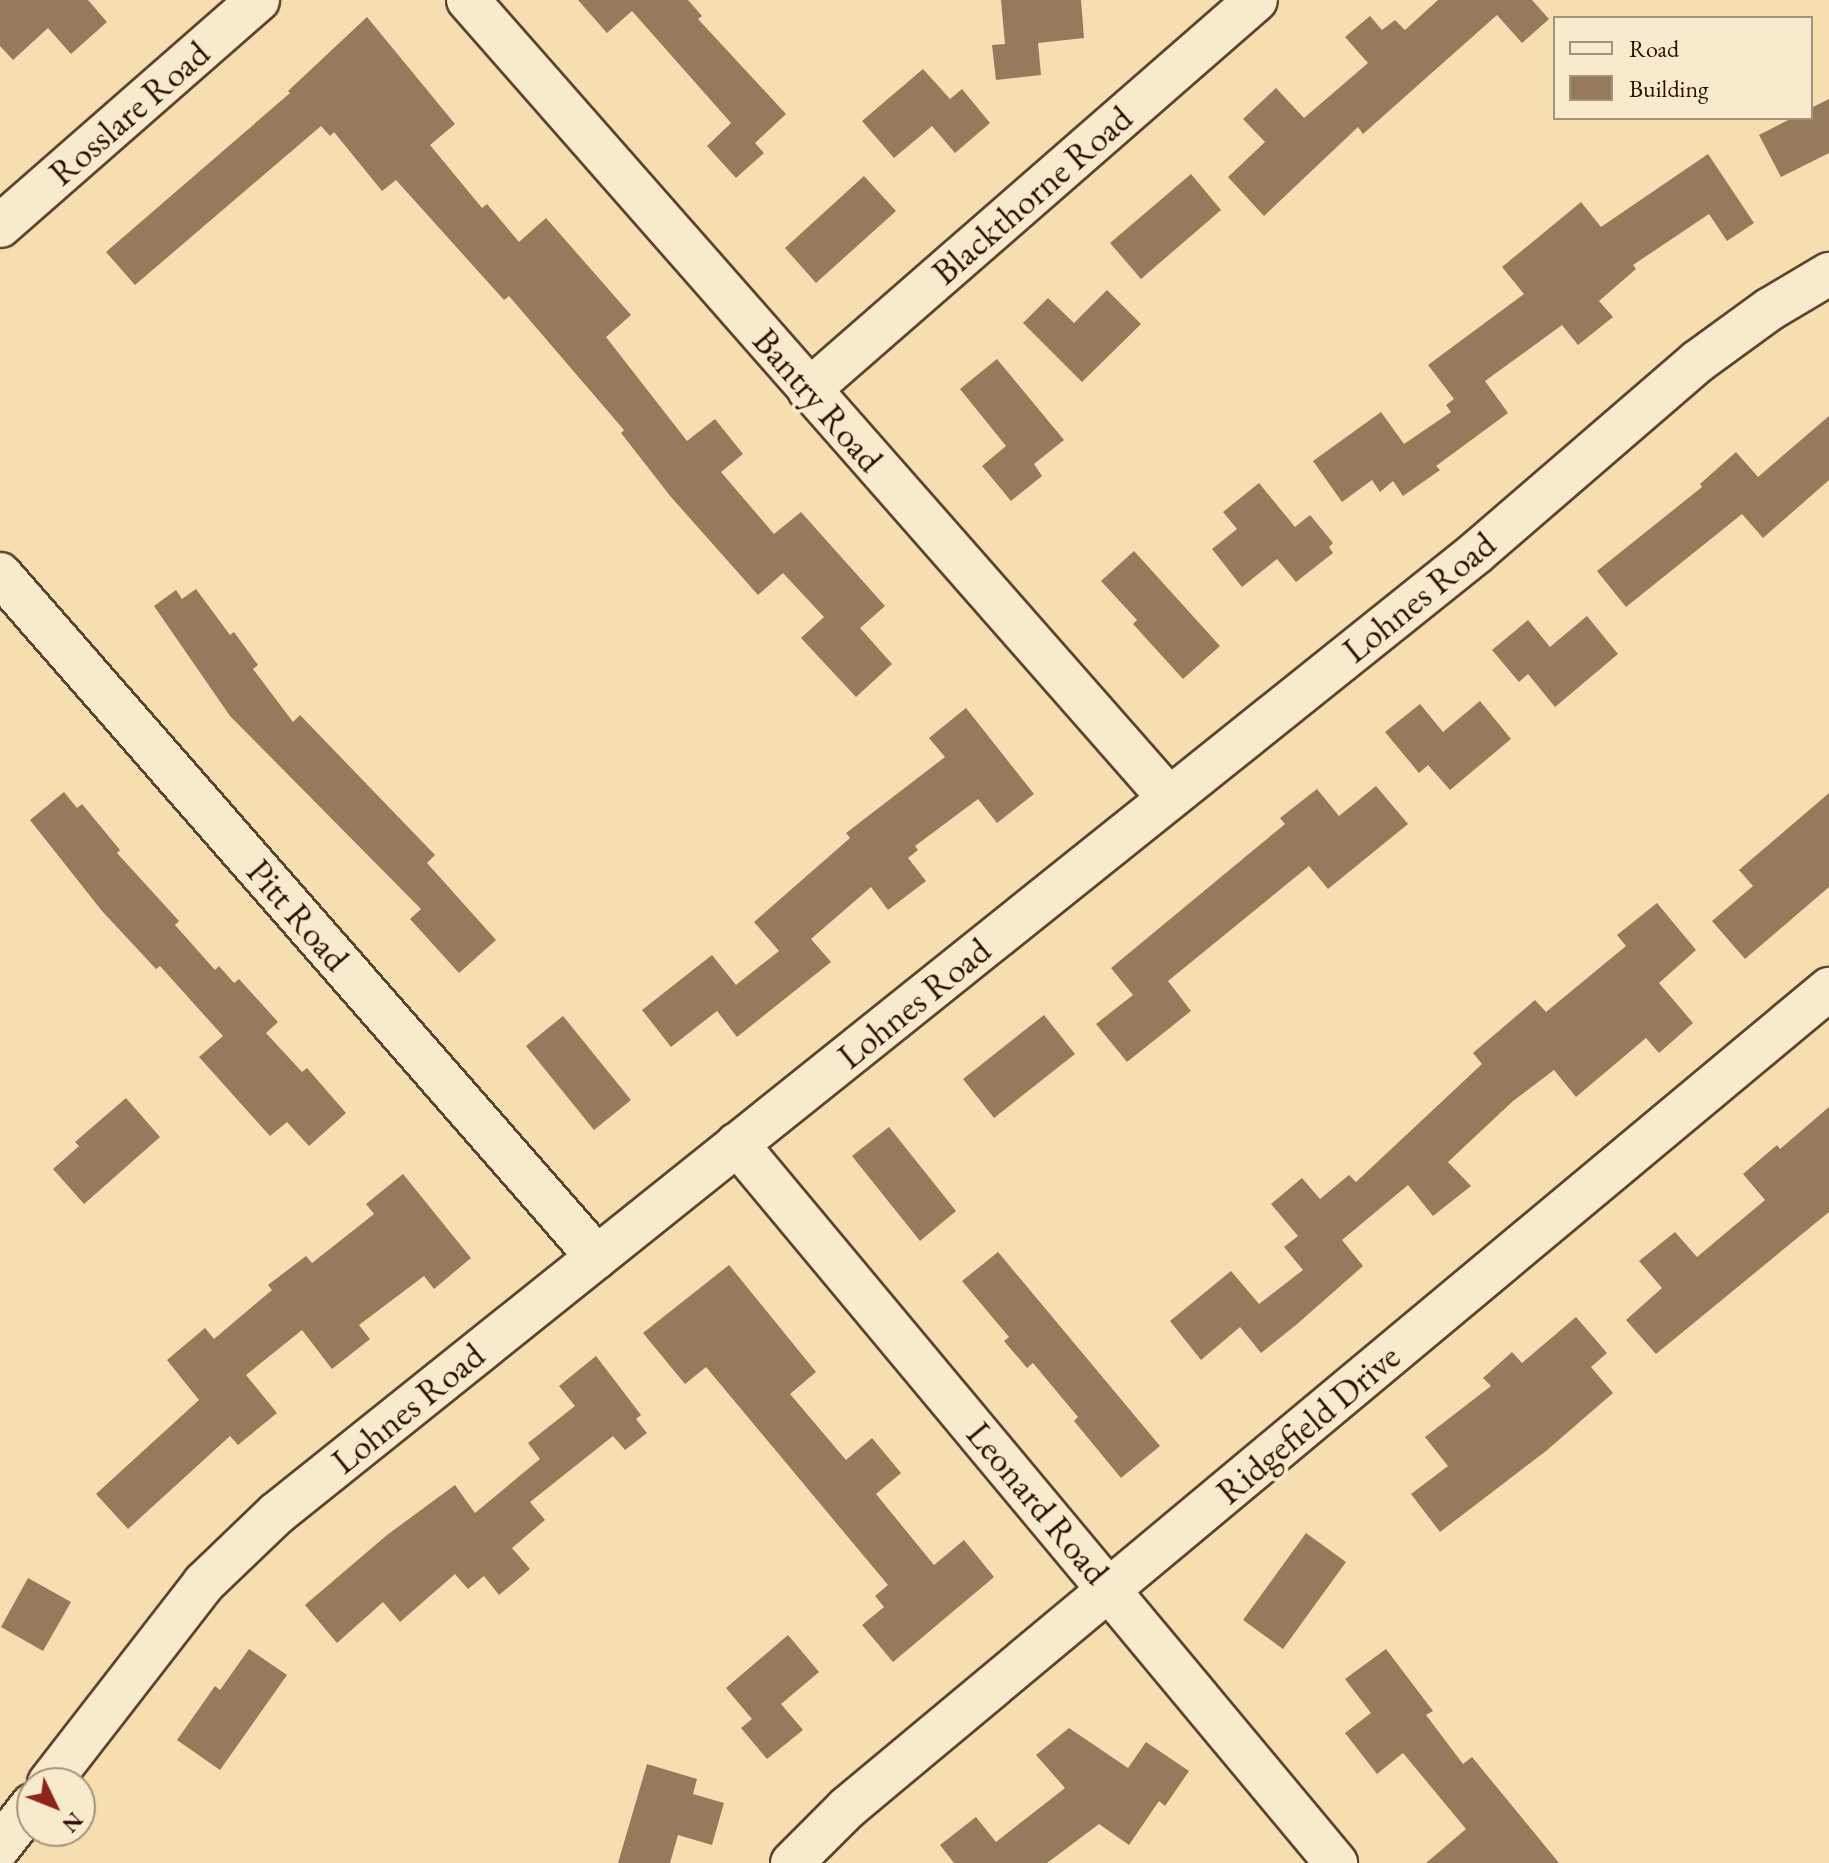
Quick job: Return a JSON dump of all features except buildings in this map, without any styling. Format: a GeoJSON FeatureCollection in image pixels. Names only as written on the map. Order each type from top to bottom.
{"type":"FeatureCollection","features":[{"type":"Feature","properties":{"kind":"street","name":"Rosslare Road"},"geometry":{"type":"LineString","coordinates":[[0,226],[258,0]]}},
{"type":"Feature","properties":{"kind":"street","name":"Bantry Road"},"geometry":{"type":"LineString","coordinates":[[468,0],[1169,798]]}},
{"type":"Feature","properties":{"kind":"street","name":"Blackthorne Road"},"geometry":{"type":"LineString","coordinates":[[809,390],[1256,0]]}},
{"type":"Feature","properties":{"kind":"street","name":"Lohnes Road"},"geometry":{"type":"LineString","coordinates":[[61,1767],[171,1624],[239,1547],[1477,552],[1697,362],[1770,309],[1829,274]]}},
{"type":"Feature","properties":{"kind":"street","name":"Pitt Road"},"geometry":{"type":"LineString","coordinates":[[0,574],[597,1257]]}},
{"type":"Feature","properties":{"kind":"street","name":"Ridgefield Drive"},"geometry":{"type":"LineString","coordinates":[[792,1863],[847,1808],[1829,989]]}},
{"type":"Feature","properties":{"kind":"street","name":"Leonard Road"},"geometry":{"type":"LineString","coordinates":[[737,1144],[1336,1863]]}},
{"type":"Feature","properties":{"kind":"street"},"geometry":{"type":"LineString","coordinates":[[0,1846],[16,1826]]}}]}
